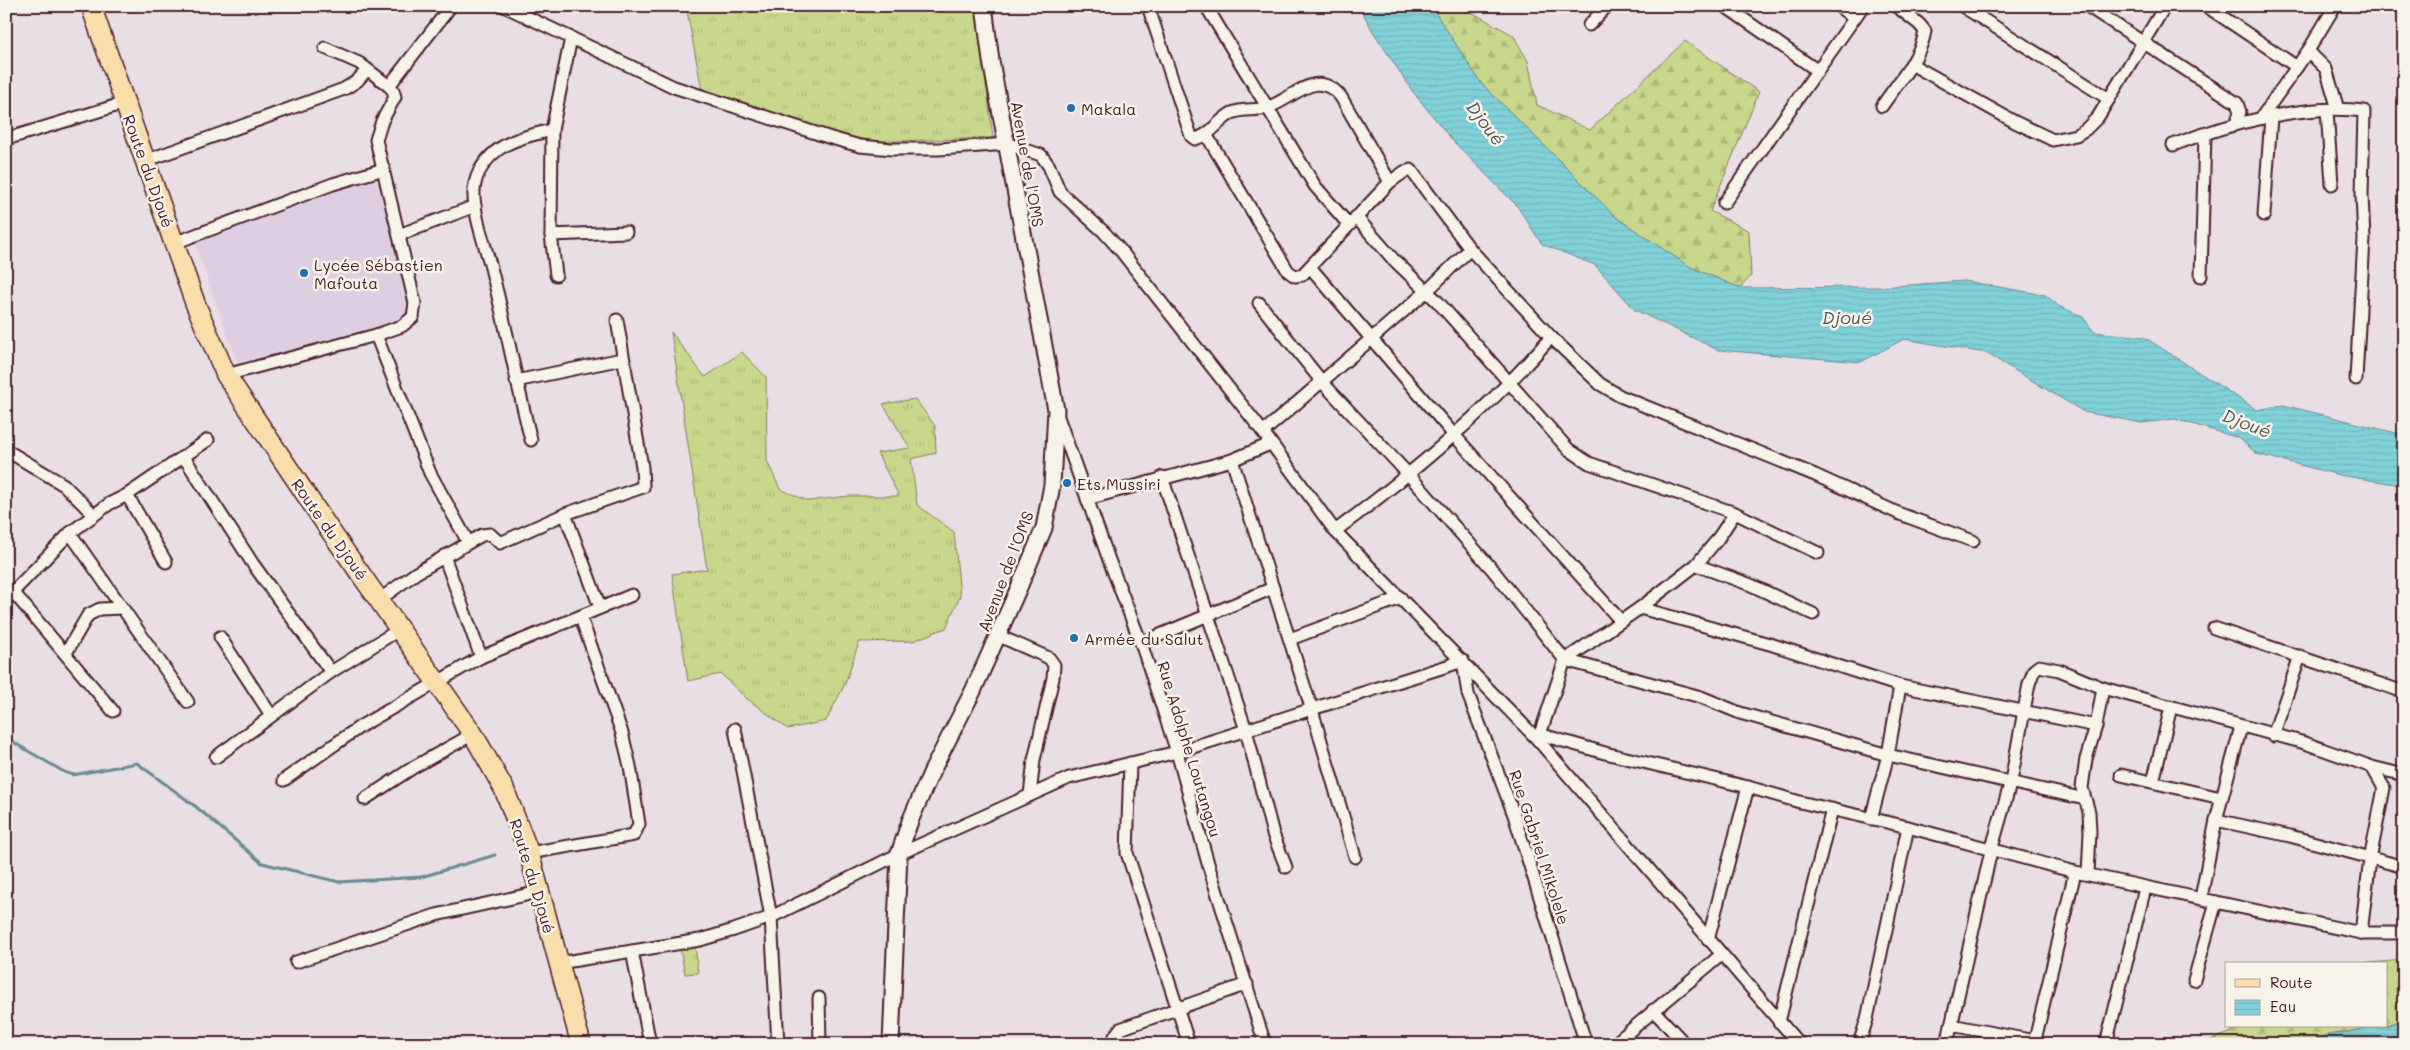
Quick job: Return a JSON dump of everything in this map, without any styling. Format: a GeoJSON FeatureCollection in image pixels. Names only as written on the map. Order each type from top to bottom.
{"type":"FeatureCollection","features":[{"type":"Feature","properties":{"kind":"main road","name":"Route du Djoué"},"geometry":{"type":"LineString","coordinates":[[91,6],[195,303],[226,375],[329,529],[472,734],[504,789],[529,853],[581,1044]]}},
{"type":"Feature","properties":{"kind":"street"},"geometry":{"type":"LineString","coordinates":[[389,86],[451,6]]}},
{"type":"Feature","properties":{"kind":"street"},"geometry":{"type":"LineString","coordinates":[[504,6],[674,88],[860,146],[939,149],[1008,144],[1041,155],[1060,192],[1104,232],[1121,251],[1263,432],[1335,532],[1539,737],[1708,940],[1799,1044]]}},
{"type":"Feature","properties":{"kind":"street","name":"Avenue de l'OMS"},"geometry":{"type":"LineString","coordinates":[[891,1044],[899,854],[910,821],[932,771],[999,636],[1044,528],[1052,485],[1056,410],[1008,144],[991,61],[984,6]]}},
{"type":"Feature","properties":{"kind":"street"},"geometry":{"type":"LineString","coordinates":[[1148,6],[1189,133],[1195,139],[1207,136],[1231,113],[1244,109],[1268,107],[1317,84],[1326,84],[1334,89],[1390,182]]}},
{"type":"Feature","properties":{"kind":"street"},"geometry":{"type":"LineString","coordinates":[[1206,6],[1315,186],[1428,291],[1568,449],[1589,463],[1735,513],[1818,553]]}},
{"type":"Feature","properties":{"kind":"street"},"geometry":{"type":"LineString","coordinates":[[1590,25],[1607,6]]}},
{"type":"Feature","properties":{"kind":"street"},"geometry":{"type":"LineString","coordinates":[[1838,6],[1854,18]]}},
{"type":"Feature","properties":{"kind":"street"},"geometry":{"type":"LineString","coordinates":[[1724,203],[1863,6]]}},
{"type":"Feature","properties":{"kind":"street"},"geometry":{"type":"LineString","coordinates":[[1882,106],[1911,64],[1923,40],[1925,31],[1896,6]]}},
{"type":"Feature","properties":{"kind":"street"},"geometry":{"type":"LineString","coordinates":[[1962,6],[2109,99]]}},
{"type":"Feature","properties":{"kind":"street"},"geometry":{"type":"LineString","coordinates":[[2088,6],[2237,103],[2240,112],[2236,124]]}},
{"type":"Feature","properties":{"kind":"street"},"geometry":{"type":"LineString","coordinates":[[1911,64],[2015,122],[2053,140],[2076,135],[2086,129],[2109,99],[2165,6]]}},
{"type":"Feature","properties":{"kind":"street"},"geometry":{"type":"LineString","coordinates":[[2206,6],[2297,67]]}},
{"type":"Feature","properties":{"kind":"street"},"geometry":{"type":"LineString","coordinates":[[2264,215],[2266,117],[2308,51],[2331,8]]}},
{"type":"Feature","properties":{"kind":"street"},"geometry":{"type":"LineString","coordinates":[[1733,10],[1818,71]]}},
{"type":"Feature","properties":{"kind":"street"},"geometry":{"type":"LineString","coordinates":[[556,275],[551,234],[552,130],[571,38]]}},
{"type":"Feature","properties":{"kind":"street"},"geometry":{"type":"LineString","coordinates":[[226,375],[376,335],[409,322],[415,311],[376,140],[382,121],[394,97],[393,90],[359,63],[325,48]]}},
{"type":"Feature","properties":{"kind":"street"},"geometry":{"type":"LineString","coordinates":[[2308,51],[2326,69],[2332,109],[2332,184]]}},
{"type":"Feature","properties":{"kind":"street"},"geometry":{"type":"LineString","coordinates":[[145,161],[344,89],[357,81],[367,70]]}},
{"type":"Feature","properties":{"kind":"street"},"geometry":{"type":"LineString","coordinates":[[6,139],[124,103]]}},
{"type":"Feature","properties":{"kind":"street"},"geometry":{"type":"LineString","coordinates":[[2173,145],[2236,124],[2266,117],[2332,109],[2364,111],[2362,195],[2364,239],[2356,379]]}},
{"type":"Feature","properties":{"kind":"street"},"geometry":{"type":"LineString","coordinates":[[531,440],[516,381],[496,286],[475,206],[474,189],[478,174],[489,157],[502,146],[520,138],[552,130]]}},
{"type":"Feature","properties":{"kind":"street"},"geometry":{"type":"LineString","coordinates":[[2201,276],[2204,134]]}},
{"type":"Feature","properties":{"kind":"street"},"geometry":{"type":"LineString","coordinates":[[1207,136],[1288,271],[1298,276],[1310,267],[1390,182],[1404,172],[1411,170],[1470,249],[1551,336],[1600,384],[1620,396],[1815,475],[1900,514],[1973,541]]}},
{"type":"Feature","properties":{"kind":"street"},"geometry":{"type":"LineString","coordinates":[[174,243],[333,184],[384,170]]}},
{"type":"Feature","properties":{"kind":"street"},"geometry":{"type":"LineString","coordinates":[[399,235],[475,206]]}},
{"type":"Feature","properties":{"kind":"street"},"geometry":{"type":"LineString","coordinates":[[551,234],[626,232]]}},
{"type":"Feature","properties":{"kind":"street"},"geometry":{"type":"LineString","coordinates":[[1263,432],[1428,291],[1470,249]]}},
{"type":"Feature","properties":{"kind":"street"},"geometry":{"type":"LineString","coordinates":[[1310,267],[1454,435],[1620,620]]}},
{"type":"Feature","properties":{"kind":"street"},"geometry":{"type":"LineString","coordinates":[[1259,303],[1322,383],[1409,475],[1492,569],[1565,660],[1701,697],[1740,713],[1888,755],[2011,781],[2085,800]]}},
{"type":"Feature","properties":{"kind":"street"},"geometry":{"type":"LineString","coordinates":[[379,600],[444,556],[482,535],[490,534],[500,543],[565,514],[644,487],[617,320]]}},
{"type":"Feature","properties":{"kind":"street"},"geometry":{"type":"LineString","coordinates":[[376,335],[430,473],[468,542]]}},
{"type":"Feature","properties":{"kind":"street"},"geometry":{"type":"LineString","coordinates":[[1335,532],[1409,475],[1454,435],[1509,383],[1551,336]]}},
{"type":"Feature","properties":{"kind":"street"},"geometry":{"type":"LineString","coordinates":[[516,381],[622,359]]}},
{"type":"Feature","properties":{"kind":"street","name":"Rue Adolphe Loutangou"},"geometry":{"type":"LineString","coordinates":[[1056,410],[1141,643],[1265,1044]]}},
{"type":"Feature","properties":{"kind":"street"},"geometry":{"type":"LineString","coordinates":[[113,711],[66,653],[10,596],[70,533],[109,504],[127,495],[208,440]]}},
{"type":"Feature","properties":{"kind":"street"},"geometry":{"type":"LineString","coordinates":[[1087,499],[1162,477],[1232,460],[1270,444]]}},
{"type":"Feature","properties":{"kind":"street"},"geometry":{"type":"LineString","coordinates":[[6,450],[72,491],[94,515]]}},
{"type":"Feature","properties":{"kind":"street"},"geometry":{"type":"LineString","coordinates":[[184,457],[253,564],[331,672]]}},
{"type":"Feature","properties":{"kind":"street"},"geometry":{"type":"LineString","coordinates":[[1232,460],[1312,710],[1355,857]]}},
{"type":"Feature","properties":{"kind":"street"},"geometry":{"type":"LineString","coordinates":[[1162,477],[1206,616],[1246,730],[1267,814],[1286,867]]}},
{"type":"Feature","properties":{"kind":"street"},"geometry":{"type":"LineString","coordinates":[[127,495],[166,562]]}},
{"type":"Feature","properties":{"kind":"street"},"geometry":{"type":"LineString","coordinates":[[1539,737],[1565,660],[1620,620],[1640,608],[1696,565],[1717,540],[1735,513]]}},
{"type":"Feature","properties":{"kind":"street"},"geometry":{"type":"LineString","coordinates":[[565,514],[600,607]]}},
{"type":"Feature","properties":{"kind":"street"},"geometry":{"type":"LineString","coordinates":[[70,533],[188,702]]}},
{"type":"Feature","properties":{"kind":"street"},"geometry":{"type":"LineString","coordinates":[[444,556],[481,657]]}},
{"type":"Feature","properties":{"kind":"street"},"geometry":{"type":"LineString","coordinates":[[1696,565],[1751,585],[1812,614]]}},
{"type":"Feature","properties":{"kind":"street"},"geometry":{"type":"LineString","coordinates":[[1141,643],[1273,588]]}},
{"type":"Feature","properties":{"kind":"street"},"geometry":{"type":"LineString","coordinates":[[284,780],[361,726],[481,657],[531,635],[581,618],[600,607],[632,595]]}},
{"type":"Feature","properties":{"kind":"street"},"geometry":{"type":"LineString","coordinates":[[1290,639],[1401,598]]}},
{"type":"Feature","properties":{"kind":"street"},"geometry":{"type":"LineString","coordinates":[[66,653],[82,624],[93,611],[122,608]]}},
{"type":"Feature","properties":{"kind":"street"},"geometry":{"type":"LineString","coordinates":[[1640,608],[1773,645],[1900,686],[2096,726]]}},
{"type":"Feature","properties":{"kind":"street"},"geometry":{"type":"LineString","coordinates":[[529,853],[634,836],[638,830],[639,824],[630,766],[622,733],[581,618]]}},
{"type":"Feature","properties":{"kind":"street"},"geometry":{"type":"LineString","coordinates":[[2214,628],[2404,692]]}},
{"type":"Feature","properties":{"kind":"street"},"geometry":{"type":"LineString","coordinates":[[216,757],[331,672],[400,629]]}},
{"type":"Feature","properties":{"kind":"street"},"geometry":{"type":"LineString","coordinates":[[999,636],[1049,658],[1054,665],[1053,678],[1034,760],[1030,795]]}},
{"type":"Feature","properties":{"kind":"street"},"geometry":{"type":"LineString","coordinates":[[220,637],[272,715]]}},
{"type":"Feature","properties":{"kind":"street"},"geometry":{"type":"LineString","coordinates":[[2273,736],[2300,656]]}},
{"type":"Feature","properties":{"kind":"street"},"geometry":{"type":"LineString","coordinates":[[559,963],[700,940],[771,917],[899,854],[1069,778],[1176,752],[1463,661]]}},
{"type":"Feature","properties":{"kind":"street","name":"Rue Gabriel Mikolele"},"geometry":{"type":"LineString","coordinates":[[1463,661],[1468,694],[1514,815],[1586,1044]]}},
{"type":"Feature","properties":{"kind":"street"},"geometry":{"type":"LineString","coordinates":[[1947,1044],[1991,851],[2011,781],[2032,675],[2039,666],[2059,670],[2103,688],[2273,736],[2305,743],[2372,767],[2402,775]]}},
{"type":"Feature","properties":{"kind":"street"},"geometry":{"type":"LineString","coordinates":[[1871,819],[1888,755],[1900,686]]}},
{"type":"Feature","properties":{"kind":"street"},"geometry":{"type":"LineString","coordinates":[[2088,874],[2089,812],[2082,788],[2103,688]]}},
{"type":"Feature","properties":{"kind":"street"},"geometry":{"type":"LineString","coordinates":[[2153,782],[2171,707]]}},
{"type":"Feature","properties":{"kind":"street"},"geometry":{"type":"LineString","coordinates":[[2201,898],[2221,798],[2241,727]]}},
{"type":"Feature","properties":{"kind":"street"},"geometry":{"type":"LineString","coordinates":[[735,729],[771,917],[778,1044]]}},
{"type":"Feature","properties":{"kind":"street"},"geometry":{"type":"LineString","coordinates":[[365,799],[414,767],[472,734]]}},
{"type":"Feature","properties":{"kind":"street"},"geometry":{"type":"LineString","coordinates":[[1539,737],[1908,827],[1991,851],[2075,872],[2361,932],[2404,933]]}},
{"type":"Feature","properties":{"kind":"street"},"geometry":{"type":"LineString","coordinates":[[1130,763],[1127,853],[1189,1044]]}},
{"type":"Feature","properties":{"kind":"street"},"geometry":{"type":"LineString","coordinates":[[2361,932],[2370,859],[2384,788],[2372,767]]}},
{"type":"Feature","properties":{"kind":"street"},"geometry":{"type":"LineString","coordinates":[[2121,775],[2221,798]]}},
{"type":"Feature","properties":{"kind":"street"},"geometry":{"type":"LineString","coordinates":[[2384,788],[2402,775]]}},
{"type":"Feature","properties":{"kind":"street"},"geometry":{"type":"LineString","coordinates":[[1708,940],[1748,787]]}},
{"type":"Feature","properties":{"kind":"street"},"geometry":{"type":"LineString","coordinates":[[1779,1022],[1832,810]]}},
{"type":"Feature","properties":{"kind":"street"},"geometry":{"type":"LineString","coordinates":[[2216,820],[2290,836],[2404,868]]}},
{"type":"Feature","properties":{"kind":"street"},"geometry":{"type":"LineString","coordinates":[[1859,1044],[1867,1019],[1908,827]]}},
{"type":"Feature","properties":{"kind":"street"},"geometry":{"type":"LineString","coordinates":[[1951,1025],[2034,1042],[2075,872]]}},
{"type":"Feature","properties":{"kind":"street"},"geometry":{"type":"LineString","coordinates":[[2106,1044],[2146,888]]}},
{"type":"Feature","properties":{"kind":"street"},"geometry":{"type":"LineString","coordinates":[[296,962],[436,914],[539,892]]}},
{"type":"Feature","properties":{"kind":"street"},"geometry":{"type":"LineString","coordinates":[[2194,980],[2216,902]]}},
{"type":"Feature","properties":{"kind":"street"},"geometry":{"type":"LineString","coordinates":[[632,951],[650,1044]]}},
{"type":"Feature","properties":{"kind":"street"},"geometry":{"type":"LineString","coordinates":[[1614,1044],[1721,955]]}},
{"type":"Feature","properties":{"kind":"street"},"geometry":{"type":"LineString","coordinates":[[1116,1044],[1115,1036],[1120,1029],[1247,984]]}},
{"type":"Feature","properties":{"kind":"street"},"geometry":{"type":"LineString","coordinates":[[819,998],[820,1044]]}},
{"type":"Feature","properties":{"kind":"street"},"geometry":{"type":"LineString","coordinates":[[1653,1010],[1685,1044]]}},
{"type":"Feature","properties":{"kind":"shaded area","name":"Lycée Sébastien Mafouta"},"geometry":{"type":"Polygon","coordinates":[[[368,180],[382,182],[410,305],[407,319],[239,367],[194,241],[368,180]]]}},
{"type":"Feature","properties":{"kind":"green space"},"geometry":{"type":"Polygon","coordinates":[[[686,6],[977,6],[993,138],[862,142],[702,90],[686,6]]]}},
{"type":"Feature","properties":{"kind":"green space"},"geometry":{"type":"Polygon","coordinates":[[[1431,6],[1460,6],[1513,35],[1528,61],[1537,105],[1590,130],[1685,41],[1759,92],[1710,211],[1749,231],[1751,276],[1740,288],[1690,267],[1617,218],[1481,83],[1431,6]]]}},
{"type":"Feature","properties":{"kind":"green space"},"geometry":{"type":"Polygon","coordinates":[[[671,332],[705,377],[742,352],[766,377],[767,461],[780,489],[808,501],[849,496],[899,496],[877,453],[910,448],[883,404],[915,399],[935,426],[936,453],[911,459],[917,505],[954,532],[960,596],[946,628],[913,641],[859,642],[845,684],[826,721],[788,729],[746,698],[721,674],[688,681],[672,574],[707,569],[671,332]]]}},
{"type":"Feature","properties":{"kind":"green space"},"geometry":{"type":"Polygon","coordinates":[[[695,945],[698,973],[685,974],[680,948],[695,945]]]}},
{"type":"Feature","properties":{"kind":"green space"},"geometry":{"type":"Polygon","coordinates":[[[2404,960],[2404,1019],[2388,1024],[2388,962],[2382,962],[2404,960]]]}},
{"type":"Feature","properties":{"kind":"green space"},"geometry":{"type":"Polygon","coordinates":[[[2242,1028],[2369,1028],[2328,1035],[2308,1044],[2201,1044],[2242,1028]]]}},
{"type":"Feature","properties":{"kind":"water","name":"Djoué"},"geometry":{"type":"Polygon","coordinates":[[[1359,6],[1431,6],[1481,83],[1617,218],[1690,267],[1740,288],[1880,287],[1964,281],[2045,295],[2060,307],[2082,316],[2094,332],[2144,337],[2257,410],[2283,405],[2404,435],[2404,488],[2395,484],[2339,475],[2257,454],[2239,438],[2175,419],[2142,423],[2084,412],[1986,353],[1904,339],[1861,362],[1718,350],[1635,310],[1595,265],[1542,244],[1517,206],[1453,141],[1413,92],[1374,33],[1359,6]]]}},
{"type":"Feature","properties":{"kind":"water"},"geometry":{"type":"Polygon","coordinates":[[[2404,1019],[2404,1044],[2308,1044],[2328,1035],[2373,1028],[2388,1028],[2388,1025],[2404,1019]]]}},
{"type":"Feature","properties":{"kind":"waterway"},"geometry":{"type":"LineString","coordinates":[[6,738],[64,772],[73,775],[137,763],[195,806],[262,863],[339,882],[421,877],[495,855]]}},
{"type":"Feature","properties":{"kind":"place","name":"Makala"},"geometry":{"type":"Point","coordinates":[1071,108]}},
{"type":"Feature","properties":{"kind":"place","name":"Lycée Sébastien Mafouta"},"geometry":{"type":"Point","coordinates":[304,273]}},
{"type":"Feature","properties":{"kind":"place","name":"Ets Mussiri"},"geometry":{"type":"Point","coordinates":[1067,483]}},
{"type":"Feature","properties":{"kind":"place","name":"Armée du Salut"},"geometry":{"type":"Point","coordinates":[1074,638]}}]}
